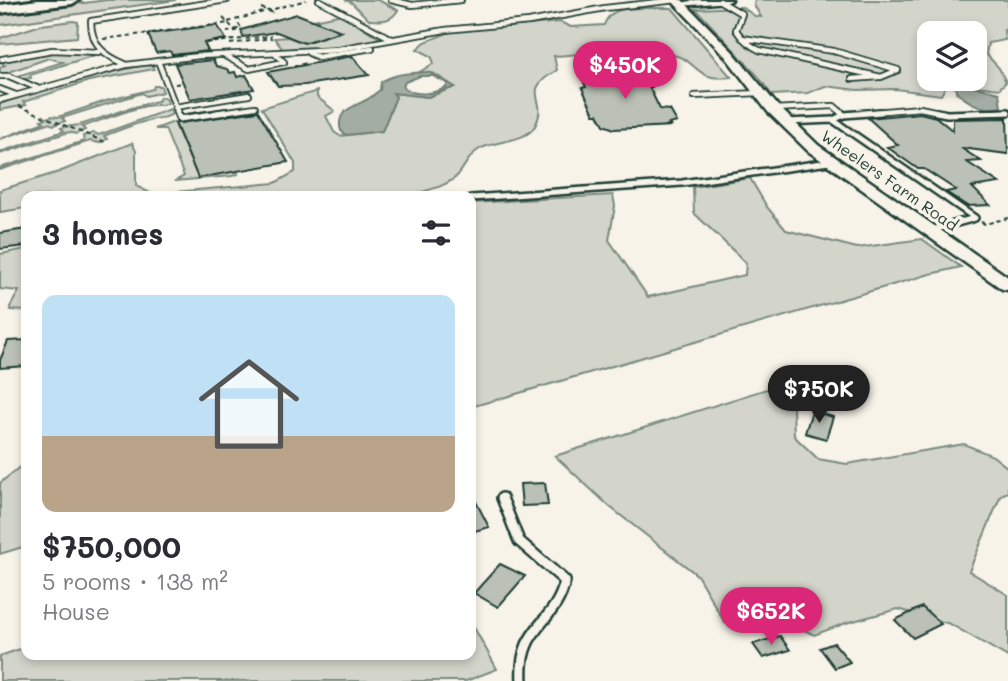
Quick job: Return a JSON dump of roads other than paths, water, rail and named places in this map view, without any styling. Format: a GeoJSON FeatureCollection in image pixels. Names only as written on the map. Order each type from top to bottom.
{"type":"FeatureCollection","features":[{"type":"Feature","properties":{"kind":"highway"},"geometry":{"type":"LineString","coordinates":[[0,6],[23,0]]}},
{"type":"Feature","properties":{"kind":"highway"},"geometry":{"type":"LineString","coordinates":[[0,6],[61,0]]}},
{"type":"Feature","properties":{"kind":"highway"},"geometry":{"type":"LineString","coordinates":[[0,6],[72,0]]}},
{"type":"Feature","properties":{"kind":"main road","name":"Wheelers Farm Road"},"geometry":{"type":"LineString","coordinates":[[679,1],[729,54],[785,122],[830,162],[1008,285]]}},
{"type":"Feature","properties":{"kind":"street"},"geometry":{"type":"LineString","coordinates":[[679,1],[724,1]]}},
{"type":"Feature","properties":{"kind":"lane"},"geometry":{"type":"LineString","coordinates":[[99,52],[93,41],[91,21],[227,0]]}},
{"type":"Feature","properties":{"kind":"lane"},"geometry":{"type":"LineString","coordinates":[[2,100],[126,65],[225,55],[308,52],[318,57],[355,53],[397,43],[369,28],[343,9],[319,0]]}},
{"type":"Feature","properties":{"kind":"lane"},"geometry":{"type":"LineString","coordinates":[[391,0],[412,5],[461,0]]}},
{"type":"Feature","properties":{"kind":"lane"},"geometry":{"type":"LineString","coordinates":[[393,39],[445,30],[529,22],[640,4],[679,1]]}},
{"type":"Feature","properties":{"kind":"lane"},"geometry":{"type":"LineString","coordinates":[[724,1],[742,14],[736,30],[759,50],[881,76]]}},
{"type":"Feature","properties":{"kind":"lane"},"geometry":{"type":"LineString","coordinates":[[742,38],[832,50],[898,70],[881,76],[852,79]]}},
{"type":"Feature","properties":{"kind":"lane"},"geometry":{"type":"LineString","coordinates":[[832,50],[838,42]]}},
{"type":"Feature","properties":{"kind":"lane"},"geometry":{"type":"LineString","coordinates":[[2,59],[52,50],[99,52],[126,65]]}},
{"type":"Feature","properties":{"kind":"lane"},"geometry":{"type":"LineString","coordinates":[[225,55],[249,69],[284,62],[276,54]]}},
{"type":"Feature","properties":{"kind":"lane"},"geometry":{"type":"LineString","coordinates":[[159,61],[180,119],[255,107]]}},
{"type":"Feature","properties":{"kind":"lane"},"geometry":{"type":"LineString","coordinates":[[0,76],[9,76],[37,88]]}},
{"type":"Feature","properties":{"kind":"lane"},"geometry":{"type":"LineString","coordinates":[[0,89],[16,95]]}},
{"type":"Feature","properties":{"kind":"lane"},"geometry":{"type":"LineString","coordinates":[[694,96],[759,93]]}},
{"type":"Feature","properties":{"kind":"lane"},"geometry":{"type":"LineString","coordinates":[[175,107],[249,95]]}},
{"type":"Feature","properties":{"kind":"lane"},"geometry":{"type":"LineString","coordinates":[[773,109],[834,106],[844,115]]}},
{"type":"Feature","properties":{"kind":"lane"},"geometry":{"type":"LineString","coordinates":[[785,122],[834,120],[844,115],[920,108],[947,114],[1008,112]]}},
{"type":"Feature","properties":{"kind":"lane"},"geometry":{"type":"LineString","coordinates":[[834,120],[896,167],[943,193],[975,218],[932,230]]}},
{"type":"Feature","properties":{"kind":"lane"},"geometry":{"type":"LineString","coordinates":[[476,198],[682,183],[830,162]]}},
{"type":"Feature","properties":{"kind":"lane"},"geometry":{"type":"LineString","coordinates":[[502,498],[516,536],[523,546],[560,573],[565,581],[560,598],[530,634],[522,652],[522,681]]}}]}
